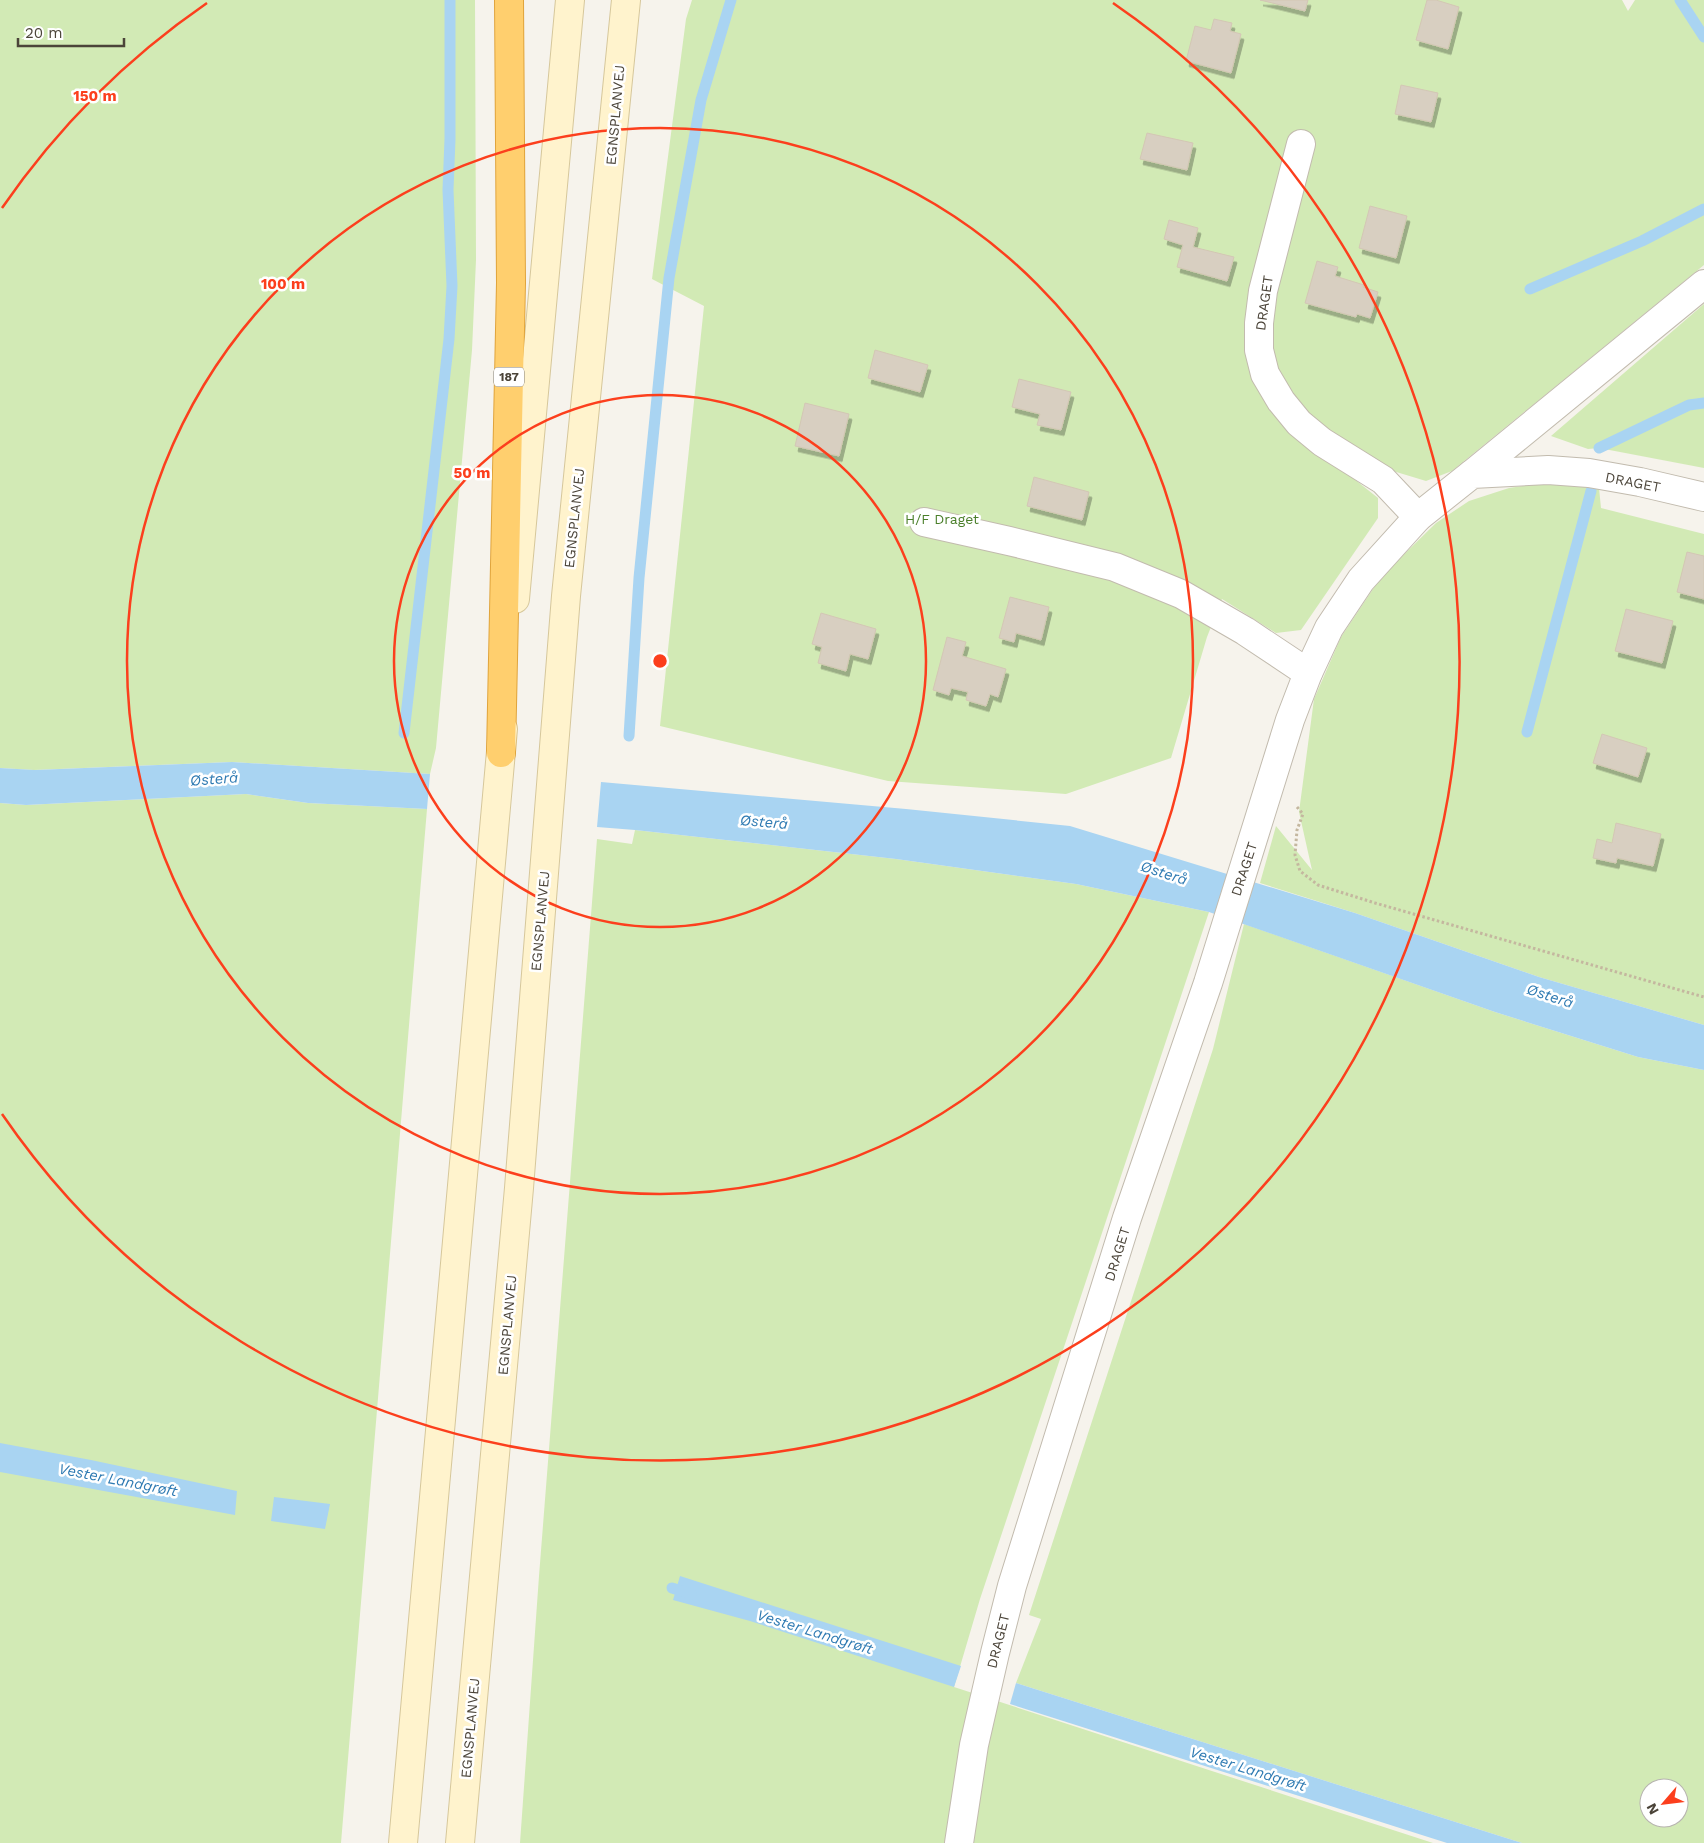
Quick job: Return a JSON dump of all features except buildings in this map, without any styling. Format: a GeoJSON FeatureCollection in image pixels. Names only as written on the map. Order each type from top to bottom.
{"type":"FeatureCollection","features":[{"type":"Feature","properties":{"kind":"highway","name":"187"},"geometry":{"type":"LineString","coordinates":[[501,753],[511,283],[509,0]]}},
{"type":"Feature","properties":{"kind":"main road"},"geometry":{"type":"LineString","coordinates":[[403,1843],[570,0]]}},
{"type":"Feature","properties":{"kind":"main road","name":"EGNSPLANVEJ"},"geometry":{"type":"LineString","coordinates":[[460,1843],[520,1178],[566,596],[626,0]]}},
{"type":"Feature","properties":{"kind":"street","name":"DRAGET"},"geometry":{"type":"LineString","coordinates":[[1301,144],[1263,291],[1259,323],[1259,350],[1265,374],[1281,401],[1300,422],[1322,442],[1383,480],[1418,517]]}},
{"type":"Feature","properties":{"kind":"street","name":"DRAGET"},"geometry":{"type":"LineString","coordinates":[[959,1843],[974,1745],[1012,1586],[1128,1218],[1208,983],[1290,720],[1308,673],[1330,628],[1361,580],[1418,517],[1704,284]]}},
{"type":"Feature","properties":{"kind":"street","name":"DRAGET"},"geometry":{"type":"LineString","coordinates":[[1472,474],[1548,470],[1589,473],[1640,482],[1704,497]]}},
{"type":"Feature","properties":{"kind":"street"},"geometry":{"type":"LineString","coordinates":[[924,522],[1115,567],[1180,594],[1245,631],[1308,673]]}},
{"type":"Feature","properties":{"kind":"path"},"geometry":{"type":"LineString","coordinates":[[1269,788],[1293,802],[1303,814],[1297,830],[1295,855],[1300,871],[1318,885],[1384,906],[1704,997]]}},
{"type":"Feature","properties":{"kind":"green space"},"geometry":{"type":"Polygon","coordinates":[[[0,0],[475,0],[476,260],[472,350],[436,748],[430,774],[232,762],[34,770],[0,768],[0,0]]]}},
{"type":"Feature","properties":{"kind":"green space","name":"H/F Draget"},"geometry":{"type":"Polygon","coordinates":[[[692,0],[1622,0],[1628,11],[1635,0],[1704,0],[1704,265],[1452,471],[1426,481],[1393,471],[1294,431],[1378,498],[1378,518],[1301,630],[1276,633],[1222,599],[1207,637],[1171,758],[1066,794],[888,781],[660,726],[704,306],[652,279],[686,19],[692,0]]]}},
{"type":"Feature","properties":{"kind":"green space"},"geometry":{"type":"Polygon","coordinates":[[[1704,304],[1704,468],[1599,448],[1588,449],[1551,436],[1704,304]]]}},
{"type":"Feature","properties":{"kind":"green space"},"geometry":{"type":"Polygon","coordinates":[[[1551,482],[1599,488],[1601,508],[1704,534],[1704,1025],[1539,977],[1355,913],[1260,883],[1276,826],[1312,870],[1299,812],[1314,699],[1341,637],[1381,577],[1436,523],[1469,501],[1509,488],[1551,482]]]}},
{"type":"Feature","properties":{"kind":"green space"},"geometry":{"type":"Polygon","coordinates":[[[246,794],[308,803],[427,809],[341,1843],[0,1843],[0,803],[26,805],[246,794]]]}},
{"type":"Feature","properties":{"kind":"green space"},"geometry":{"type":"Polygon","coordinates":[[[635,830],[896,859],[1076,884],[1209,912],[980,1599],[954,1687],[1433,1843],[520,1843],[597,839],[632,844],[635,830]]]}},
{"type":"Feature","properties":{"kind":"green space"},"geometry":{"type":"Polygon","coordinates":[[[1244,924],[1495,1012],[1638,1057],[1704,1070],[1704,1843],[1522,1843],[1016,1683],[1041,1619],[1029,1615],[1213,1049],[1244,924]]]}},
{"type":"Feature","properties":{"kind":"water","name":"Østerå"},"geometry":{"type":"Polygon","coordinates":[[[232,762],[430,774],[427,809],[308,803],[246,794],[26,805],[0,803],[0,768],[35,770],[232,762]]]}},
{"type":"Feature","properties":{"kind":"water","name":"Østerå"},"geometry":{"type":"Polygon","coordinates":[[[601,782],[906,809],[1070,826],[1355,913],[1539,977],[1704,1025],[1704,1070],[1638,1057],[1495,1012],[1209,912],[1076,884],[896,859],[597,827],[601,782]]]}},
{"type":"Feature","properties":{"kind":"water"},"geometry":{"type":"Polygon","coordinates":[[[0,1443],[237,1491],[235,1515],[0,1472],[0,1443]]]}},
{"type":"Feature","properties":{"kind":"water"},"geometry":{"type":"Polygon","coordinates":[[[274,1497],[330,1504],[325,1529],[271,1521],[274,1497]]]}},
{"type":"Feature","properties":{"kind":"water"},"geometry":{"type":"Polygon","coordinates":[[[680,1576],[961,1666],[954,1687],[750,1621],[673,1600],[680,1576]]]}},
{"type":"Feature","properties":{"kind":"water"},"geometry":{"type":"Polygon","coordinates":[[[1016,1683],[1522,1843],[1447,1843],[1010,1704],[1016,1683]]]}},
{"type":"Feature","properties":{"kind":"waterway"},"geometry":{"type":"LineString","coordinates":[[404,733],[449,339],[452,286],[448,190],[450,0]]}},
{"type":"Feature","properties":{"kind":"waterway"},"geometry":{"type":"LineString","coordinates":[[629,736],[639,578],[669,278],[701,100],[731,0]]}},
{"type":"Feature","properties":{"kind":"waterway"},"geometry":{"type":"LineString","coordinates":[[1680,0],[1704,37]]}},
{"type":"Feature","properties":{"kind":"waterway"},"geometry":{"type":"LineString","coordinates":[[1530,289],[1642,241],[1704,209]]}},
{"type":"Feature","properties":{"kind":"waterway"},"geometry":{"type":"LineString","coordinates":[[1599,448],[1689,405],[1704,403]]}},
{"type":"Feature","properties":{"kind":"waterway"},"geometry":{"type":"LineString","coordinates":[[1527,732],[1591,491]]}},
{"type":"Feature","properties":{"kind":"waterway","name":"Vester Landgrøft"},"geometry":{"type":"LineString","coordinates":[[672,1588],[691,1594]]}}]}
